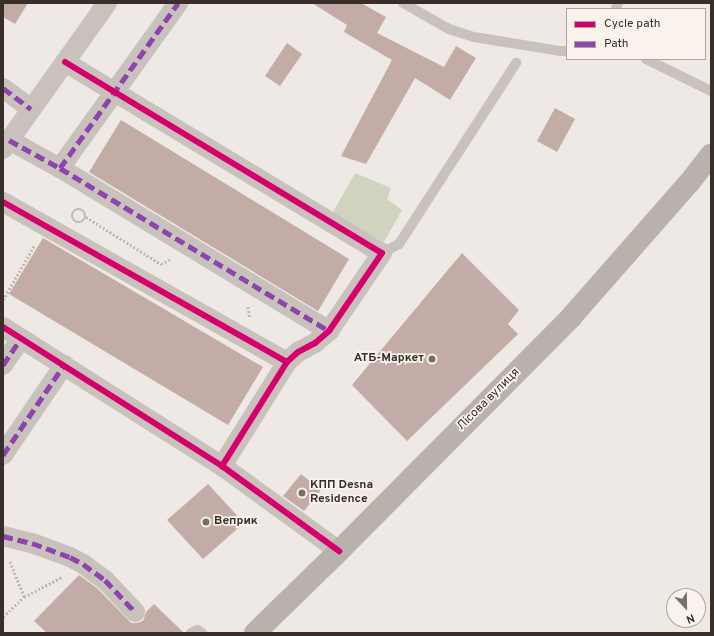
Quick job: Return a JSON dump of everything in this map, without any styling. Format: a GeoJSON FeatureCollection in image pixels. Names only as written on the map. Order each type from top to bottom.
{"type":"FeatureCollection","features":[{"type":"Feature","properties":{"kind":"main road","name":"Лісова вулиця"},"geometry":{"type":"LineString","coordinates":[[255,633],[339,551],[572,316],[689,183],[711,155]]}},
{"type":"Feature","properties":{"kind":"street"},"geometry":{"type":"LineString","coordinates":[[107,3],[6,144],[60,168],[193,250],[329,331]]}},
{"type":"Feature","properties":{"kind":"street"},"geometry":{"type":"LineString","coordinates":[[60,168],[116,93],[178,3]]}},
{"type":"Feature","properties":{"kind":"street"},"geometry":{"type":"LineString","coordinates":[[65,62],[382,253],[329,331],[315,343],[298,352],[287,362],[222,466]]}},
{"type":"Feature","properties":{"kind":"street"},"geometry":{"type":"LineString","coordinates":[[3,88],[31,109]]}},
{"type":"Feature","properties":{"kind":"street"},"geometry":{"type":"LineString","coordinates":[[3,202],[287,362]]}},
{"type":"Feature","properties":{"kind":"street"},"geometry":{"type":"LineString","coordinates":[[3,327],[222,466],[339,551]]}},
{"type":"Feature","properties":{"kind":"street"},"geometry":{"type":"LineString","coordinates":[[3,365],[21,338]]}},
{"type":"Feature","properties":{"kind":"street"},"geometry":{"type":"LineString","coordinates":[[3,455],[64,365]]}},
{"type":"Feature","properties":{"kind":"street"},"geometry":{"type":"LineString","coordinates":[[3,536],[32,543],[70,557],[83,564],[105,580],[135,612]]}},
{"type":"Feature","properties":{"kind":"lane"},"geometry":{"type":"LineString","coordinates":[[403,3],[449,29],[474,38],[553,50],[566,50]]}},
{"type":"Feature","properties":{"kind":"lane"},"geometry":{"type":"LineString","coordinates":[[648,60],[711,92]]}},
{"type":"Feature","properties":{"kind":"lane"},"geometry":{"type":"LineString","coordinates":[[382,253],[399,244],[516,63]]}},
{"type":"Feature","properties":{"kind":"lane"},"geometry":{"type":"LineString","coordinates":[[191,633],[197,630],[202,633]]}},
{"type":"Feature","properties":{"kind":"path"},"geometry":{"type":"LineString","coordinates":[[86,217],[82,222],[78,223],[72,216],[76,210],[80,209],[84,211],[86,217],[161,264]]}},
{"type":"Feature","properties":{"kind":"path"},"geometry":{"type":"LineString","coordinates":[[3,300],[45,227]]}},
{"type":"Feature","properties":{"kind":"path"},"geometry":{"type":"LineString","coordinates":[[133,276],[193,250]]}},
{"type":"Feature","properties":{"kind":"path"},"geometry":{"type":"LineString","coordinates":[[240,278],[259,346]]}},
{"type":"Feature","properties":{"kind":"path"},"geometry":{"type":"LineString","coordinates":[[7,558],[12,563],[24,597]]}},
{"type":"Feature","properties":{"kind":"path"},"geometry":{"type":"LineString","coordinates":[[3,617],[24,597],[83,564]]}},
{"type":"Feature","properties":{"kind":"green space"},"geometry":{"type":"Polygon","coordinates":[[[355,173],[391,188],[387,199],[402,210],[384,242],[332,214],[355,173]]]}},
{"type":"Feature","properties":{"kind":"building"},"geometry":{"type":"Polygon","coordinates":[[[3,3],[28,3],[15,24],[3,17],[3,3]]]}},
{"type":"Feature","properties":{"kind":"building"},"geometry":{"type":"Polygon","coordinates":[[[312,3],[361,3],[386,17],[377,33],[444,67],[456,46],[476,58],[450,100],[415,78],[366,164],[341,156],[392,60],[344,32],[347,25],[312,3]]]}},
{"type":"Feature","properties":{"kind":"building"},"geometry":{"type":"Polygon","coordinates":[[[287,43],[302,54],[280,86],[265,76],[287,43]]]}},
{"type":"Feature","properties":{"kind":"building"},"geometry":{"type":"Polygon","coordinates":[[[555,108],[575,119],[557,152],[537,141],[555,108]]]}},
{"type":"Feature","properties":{"kind":"building"},"geometry":{"type":"Polygon","coordinates":[[[121,120],[349,259],[318,311],[89,172],[121,120]]]}},
{"type":"Feature","properties":{"kind":"building"},"geometry":{"type":"Polygon","coordinates":[[[43,238],[263,367],[228,425],[9,294],[43,238]]]}},
{"type":"Feature","properties":{"kind":"building","name":"АТБ-Маркет"},"geometry":{"type":"Polygon","coordinates":[[[462,253],[519,310],[508,324],[518,334],[407,441],[352,385],[462,253]]]}},
{"type":"Feature","properties":{"kind":"building","name":"КПП Desna Residence"},"geometry":{"type":"Polygon","coordinates":[[[301,474],[321,490],[304,511],[283,496],[301,474]]]}},
{"type":"Feature","properties":{"kind":"building","name":"Веприк"},"geometry":{"type":"Polygon","coordinates":[[[208,484],[244,523],[203,559],[167,520],[208,484]]]}},
{"type":"Feature","properties":{"kind":"building"},"geometry":{"type":"Polygon","coordinates":[[[79,575],[97,588],[131,623],[143,621],[146,612],[154,604],[184,633],[47,633],[34,621],[79,575]]]}},
{"type":"Feature","properties":{"kind":"marked path"},"geometry":{"type":"LineString","coordinates":[[9,140],[60,168],[178,3]]}},
{"type":"Feature","properties":{"kind":"marked path"},"geometry":{"type":"LineString","coordinates":[[3,88],[31,109]]}},
{"type":"Feature","properties":{"kind":"marked path"},"geometry":{"type":"LineString","coordinates":[[60,168],[329,331]]}},
{"type":"Feature","properties":{"kind":"marked path"},"geometry":{"type":"LineString","coordinates":[[3,365],[21,338]]}},
{"type":"Feature","properties":{"kind":"marked path"},"geometry":{"type":"LineString","coordinates":[[3,455],[64,365]]}},
{"type":"Feature","properties":{"kind":"marked path"},"geometry":{"type":"LineString","coordinates":[[3,536],[32,543],[70,557],[83,564],[105,580],[135,612]]}},
{"type":"Feature","properties":{"kind":"cycle path"},"geometry":{"type":"LineString","coordinates":[[65,62],[382,253],[329,331],[315,343],[298,352],[287,362],[222,466]]}},
{"type":"Feature","properties":{"kind":"cycle path"},"geometry":{"type":"LineString","coordinates":[[3,202],[287,362]]}},
{"type":"Feature","properties":{"kind":"cycle path"},"geometry":{"type":"LineString","coordinates":[[3,327],[222,466],[339,551]]}},
{"type":"Feature","properties":{"kind":"place","name":"АТБ-Маркет"},"geometry":{"type":"Point","coordinates":[432,359]}},
{"type":"Feature","properties":{"kind":"place","name":"КПП Desna Residence"},"geometry":{"type":"Point","coordinates":[302,493]}},
{"type":"Feature","properties":{"kind":"place","name":"Веприк"},"geometry":{"type":"Point","coordinates":[206,522]}}]}
